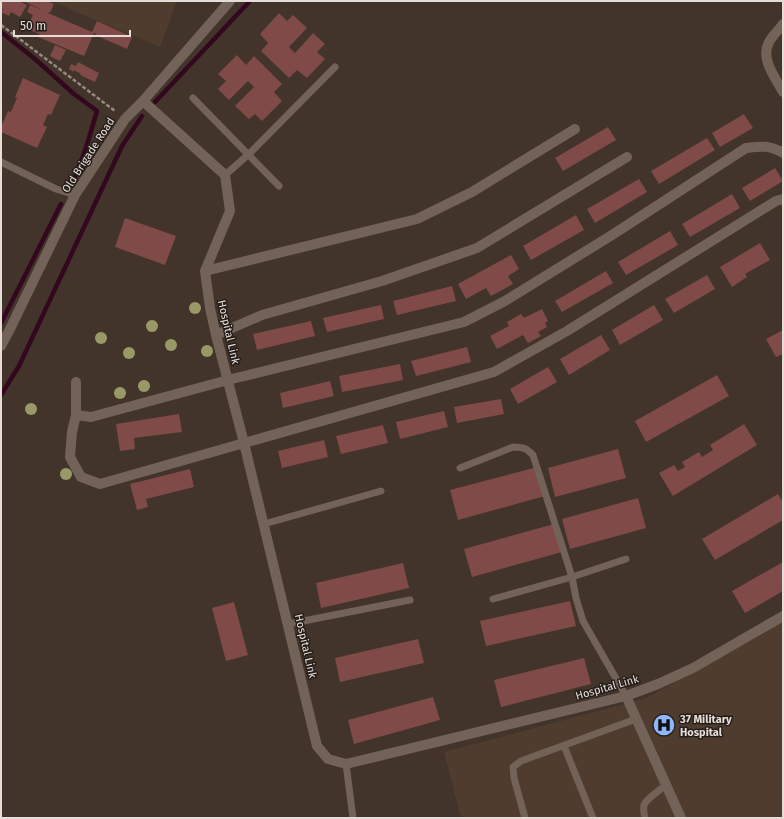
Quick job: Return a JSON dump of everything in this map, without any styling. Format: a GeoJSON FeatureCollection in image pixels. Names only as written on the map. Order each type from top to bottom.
{"type":"FeatureCollection","features":[{"type":"Feature","properties":{"kind":"street","name":"Old Brigade Road"},"geometry":{"type":"LineString","coordinates":[[1,346],[75,195],[125,119],[143,101],[230,1]]}},
{"type":"Feature","properties":{"kind":"street"},"geometry":{"type":"LineString","coordinates":[[783,24],[769,42],[765,56],[783,92]]}},
{"type":"Feature","properties":{"kind":"street"},"geometry":{"type":"LineString","coordinates":[[143,101],[224,176]]}},
{"type":"Feature","properties":{"kind":"street"},"geometry":{"type":"LineString","coordinates":[[205,271],[417,219],[472,192],[575,129]]}},
{"type":"Feature","properties":{"kind":"street"},"geometry":{"type":"LineString","coordinates":[[76,416],[91,417],[228,380],[464,322],[505,301],[612,235],[746,148],[767,146],[783,153]]}},
{"type":"Feature","properties":{"kind":"street"},"geometry":{"type":"LineString","coordinates":[[216,335],[262,315],[382,281],[477,248],[627,157]]}},
{"type":"Feature","properties":{"kind":"street","name":"Hospital Link"},"geometry":{"type":"LineString","coordinates":[[224,176],[230,210],[205,271],[210,308],[317,746],[328,759],[346,764],[626,696],[658,684],[693,668],[783,616]]}},
{"type":"Feature","properties":{"kind":"street"},"geometry":{"type":"LineString","coordinates":[[76,382],[76,416],[72,432],[70,457],[81,477],[100,484],[494,372],[567,331],[776,201],[783,199]]}},
{"type":"Feature","properties":{"kind":"street"},"geometry":{"type":"LineString","coordinates":[[626,696],[681,818]]}},
{"type":"Feature","properties":{"kind":"lane"},"geometry":{"type":"LineString","coordinates":[[224,176],[249,154],[335,67]]}},
{"type":"Feature","properties":{"kind":"lane"},"geometry":{"type":"LineString","coordinates":[[193,98],[279,186]]}},
{"type":"Feature","properties":{"kind":"lane"},"geometry":{"type":"LineString","coordinates":[[1,162],[56,189],[75,195]]}},
{"type":"Feature","properties":{"kind":"lane"},"geometry":{"type":"LineString","coordinates":[[460,468],[513,447],[522,447],[533,455],[572,577],[576,598],[583,621],[626,696]]}},
{"type":"Feature","properties":{"kind":"lane"},"geometry":{"type":"LineString","coordinates":[[264,524],[381,491]]}},
{"type":"Feature","properties":{"kind":"lane"},"geometry":{"type":"LineString","coordinates":[[493,599],[572,577],[626,559]]}},
{"type":"Feature","properties":{"kind":"lane"},"geometry":{"type":"LineString","coordinates":[[288,624],[410,600]]}},
{"type":"Feature","properties":{"kind":"lane"},"geometry":{"type":"LineString","coordinates":[[525,818],[514,778],[513,767],[521,761],[636,719]]}},
{"type":"Feature","properties":{"kind":"lane"},"geometry":{"type":"LineString","coordinates":[[564,746],[593,818]]}},
{"type":"Feature","properties":{"kind":"lane"},"geometry":{"type":"LineString","coordinates":[[346,764],[353,818]]}},
{"type":"Feature","properties":{"kind":"lane"},"geometry":{"type":"LineString","coordinates":[[645,818],[643,813],[644,805],[666,785]]}},
{"type":"Feature","properties":{"kind":"path"},"geometry":{"type":"LineString","coordinates":[[1,24],[125,119]]}},
{"type":"Feature","properties":{"kind":"shaded area"},"geometry":{"type":"Polygon","coordinates":[[[51,1],[177,1],[160,47],[51,1]]]}},
{"type":"Feature","properties":{"kind":"shaded area","name":"37 Military Hospital"},"geometry":{"type":"Polygon","coordinates":[[[783,619],[783,818],[462,818],[444,752],[647,698],[783,619]]]}},
{"type":"Feature","properties":{"kind":"building"},"geometry":{"type":"Polygon","coordinates":[[[1,1],[19,1],[27,5],[20,17],[11,12],[9,16],[1,12],[3,9],[1,8],[1,1]]]}},
{"type":"Feature","properties":{"kind":"building"},"geometry":{"type":"Polygon","coordinates":[[[23,1],[47,1],[54,4],[50,13],[48,13],[92,32],[97,21],[132,37],[127,49],[95,35],[96,33],[94,33],[84,56],[38,37],[43,25],[39,34],[26,28],[33,15],[27,12],[30,5],[43,10],[23,1]]]}},
{"type":"Feature","properties":{"kind":"building"},"geometry":{"type":"Polygon","coordinates":[[[279,13],[287,21],[293,15],[307,28],[289,47],[295,53],[313,33],[325,44],[317,52],[325,59],[307,78],[297,70],[289,78],[261,51],[268,43],[260,34],[279,13]]]}},
{"type":"Feature","properties":{"kind":"building"},"geometry":{"type":"Polygon","coordinates":[[[55,45],[66,50],[60,61],[50,56],[55,45]]]}},
{"type":"Feature","properties":{"kind":"building"},"geometry":{"type":"Polygon","coordinates":[[[237,55],[246,65],[254,56],[282,84],[274,92],[282,101],[262,121],[255,114],[249,119],[235,106],[254,87],[248,81],[229,100],[218,89],[226,81],[218,74],[237,55]]]}},
{"type":"Feature","properties":{"kind":"building"},"geometry":{"type":"Polygon","coordinates":[[[78,62],[99,73],[95,82],[80,75],[81,74],[74,70],[74,72],[69,69],[71,64],[76,66],[78,62]]]}},
{"type":"Feature","properties":{"kind":"building"},"geometry":{"type":"Polygon","coordinates":[[[23,78],[60,95],[51,115],[48,114],[43,125],[47,127],[37,148],[1,132],[1,127],[8,111],[11,112],[17,98],[15,97],[23,78]]]}},
{"type":"Feature","properties":{"kind":"building"},"geometry":{"type":"Polygon","coordinates":[[[744,114],[753,128],[720,147],[712,133],[744,114]]]}},
{"type":"Feature","properties":{"kind":"building"},"geometry":{"type":"Polygon","coordinates":[[[608,127],[616,140],[563,171],[555,158],[608,127]]]}},
{"type":"Feature","properties":{"kind":"building"},"geometry":{"type":"Polygon","coordinates":[[[707,138],[715,150],[659,184],[651,171],[707,138]]]}},
{"type":"Feature","properties":{"kind":"building"},"geometry":{"type":"Polygon","coordinates":[[[775,168],[783,181],[750,201],[742,188],[775,168]]]}},
{"type":"Feature","properties":{"kind":"building"},"geometry":{"type":"Polygon","coordinates":[[[639,179],[647,192],[595,223],[587,209],[639,179]]]}},
{"type":"Feature","properties":{"kind":"building"},"geometry":{"type":"Polygon","coordinates":[[[732,194],[740,208],[690,237],[682,224],[732,194]]]}},
{"type":"Feature","properties":{"kind":"building"},"geometry":{"type":"Polygon","coordinates":[[[576,215],[584,230],[531,260],[523,246],[576,215]]]}},
{"type":"Feature","properties":{"kind":"building"},"geometry":{"type":"Polygon","coordinates":[[[125,218],[176,236],[165,265],[115,247],[125,218]]]}},
{"type":"Feature","properties":{"kind":"building"},"geometry":{"type":"Polygon","coordinates":[[[670,231],[678,245],[626,275],[618,262],[670,231]]]}},
{"type":"Feature","properties":{"kind":"building"},"geometry":{"type":"Polygon","coordinates":[[[760,243],[770,260],[745,274],[747,277],[732,287],[720,267],[760,243]]]}},
{"type":"Feature","properties":{"kind":"building"},"geometry":{"type":"Polygon","coordinates":[[[511,255],[519,269],[508,276],[513,284],[491,296],[486,288],[466,299],[458,284],[511,255]]]}},
{"type":"Feature","properties":{"kind":"building"},"geometry":{"type":"Polygon","coordinates":[[[606,271],[613,283],[562,312],[555,301],[606,271]]]}},
{"type":"Feature","properties":{"kind":"building"},"geometry":{"type":"Polygon","coordinates":[[[707,275],[715,289],[674,313],[665,299],[707,275]]]}},
{"type":"Feature","properties":{"kind":"building"},"geometry":{"type":"Polygon","coordinates":[[[452,286],[456,301],[397,315],[393,301],[452,286]]]}},
{"type":"Feature","properties":{"kind":"building"},"geometry":{"type":"Polygon","coordinates":[[[381,305],[384,319],[327,332],[323,318],[381,305]]]}},
{"type":"Feature","properties":{"kind":"building"},"geometry":{"type":"Polygon","coordinates":[[[654,305],[663,320],[620,345],[612,330],[654,305]]]}},
{"type":"Feature","properties":{"kind":"building"},"geometry":{"type":"Polygon","coordinates":[[[542,309],[548,321],[545,323],[547,327],[538,332],[541,336],[528,343],[523,335],[497,349],[490,336],[509,326],[507,322],[521,314],[524,318],[542,309]]]}},
{"type":"Feature","properties":{"kind":"building"},"geometry":{"type":"Polygon","coordinates":[[[311,321],[315,336],[257,350],[253,334],[311,321]]]}},
{"type":"Feature","properties":{"kind":"building"},"geometry":{"type":"Polygon","coordinates":[[[783,330],[783,354],[776,357],[766,339],[783,330]]]}},
{"type":"Feature","properties":{"kind":"building"},"geometry":{"type":"Polygon","coordinates":[[[601,335],[610,350],[569,375],[560,359],[601,335]]]}},
{"type":"Feature","properties":{"kind":"building"},"geometry":{"type":"Polygon","coordinates":[[[467,347],[471,362],[416,376],[411,361],[467,347]]]}},
{"type":"Feature","properties":{"kind":"building"},"geometry":{"type":"Polygon","coordinates":[[[400,364],[403,380],[342,392],[339,376],[400,364]]]}},
{"type":"Feature","properties":{"kind":"building"},"geometry":{"type":"Polygon","coordinates":[[[548,367],[557,382],[518,404],[510,389],[548,367]]]}},
{"type":"Feature","properties":{"kind":"building"},"geometry":{"type":"Polygon","coordinates":[[[717,375],[729,396],[646,442],[635,421],[717,375]]]}},
{"type":"Feature","properties":{"kind":"building"},"geometry":{"type":"Polygon","coordinates":[[[330,381],[334,396],[283,408],[280,393],[330,381]]]}},
{"type":"Feature","properties":{"kind":"building"},"geometry":{"type":"Polygon","coordinates":[[[501,399],[504,414],[457,423],[454,407],[501,399]]]}},
{"type":"Feature","properties":{"kind":"building"},"geometry":{"type":"Polygon","coordinates":[[[444,411],[448,427],[400,439],[396,422],[444,411]]]}},
{"type":"Feature","properties":{"kind":"building"},"geometry":{"type":"Polygon","coordinates":[[[179,414],[182,432],[134,438],[135,449],[120,451],[116,424],[179,414]]]}},
{"type":"Feature","properties":{"kind":"building"},"geometry":{"type":"Polygon","coordinates":[[[744,424],[757,445],[673,496],[659,473],[674,465],[678,471],[685,467],[682,462],[699,452],[702,457],[713,450],[710,445],[744,424]]]}},
{"type":"Feature","properties":{"kind":"building"},"geometry":{"type":"Polygon","coordinates":[[[383,425],[388,443],[341,454],[336,436],[383,425]]]}},
{"type":"Feature","properties":{"kind":"building"},"geometry":{"type":"Polygon","coordinates":[[[324,440],[328,457],[282,468],[278,451],[324,440]]]}},
{"type":"Feature","properties":{"kind":"building"},"geometry":{"type":"Polygon","coordinates":[[[618,449],[626,478],[555,497],[548,468],[618,449]]]}},
{"type":"Feature","properties":{"kind":"building"},"geometry":{"type":"Polygon","coordinates":[[[537,467],[545,496],[458,520],[450,490],[537,467]]]}},
{"type":"Feature","properties":{"kind":"building"},"geometry":{"type":"Polygon","coordinates":[[[190,469],[194,487],[146,499],[148,507],[137,510],[130,484],[190,469]]]}},
{"type":"Feature","properties":{"kind":"building"},"geometry":{"type":"Polygon","coordinates":[[[778,494],[783,502],[783,520],[715,560],[702,539],[778,494]]]}},
{"type":"Feature","properties":{"kind":"building"},"geometry":{"type":"Polygon","coordinates":[[[638,498],[646,528],[570,549],[562,519],[638,498]]]}},
{"type":"Feature","properties":{"kind":"building"},"geometry":{"type":"Polygon","coordinates":[[[554,524],[562,552],[472,577],[464,549],[554,524]]]}},
{"type":"Feature","properties":{"kind":"building"},"geometry":{"type":"Polygon","coordinates":[[[783,562],[783,591],[745,613],[732,591],[783,562]]]}},
{"type":"Feature","properties":{"kind":"building"},"geometry":{"type":"Polygon","coordinates":[[[403,563],[409,588],[321,608],[316,583],[403,563]]]}},
{"type":"Feature","properties":{"kind":"building"},"geometry":{"type":"Polygon","coordinates":[[[570,601],[576,626],[486,646],[480,621],[570,601]]]}},
{"type":"Feature","properties":{"kind":"building"},"geometry":{"type":"Polygon","coordinates":[[[234,602],[248,655],[226,661],[212,608],[234,602]]]}},
{"type":"Feature","properties":{"kind":"building"},"geometry":{"type":"Polygon","coordinates":[[[418,639],[424,663],[340,682],[335,658],[418,639]]]}},
{"type":"Feature","properties":{"kind":"building"},"geometry":{"type":"Polygon","coordinates":[[[584,658],[591,684],[501,707],[494,680],[584,658]]]}},
{"type":"Feature","properties":{"kind":"building"},"geometry":{"type":"Polygon","coordinates":[[[433,697],[440,720],[354,744],[348,720],[433,697]]]}},
{"type":"Feature","properties":{"kind":"waterway"},"geometry":{"type":"LineString","coordinates":[[155,102],[250,1]]}},
{"type":"Feature","properties":{"kind":"waterway"},"geometry":{"type":"LineString","coordinates":[[1,32],[35,59],[74,94],[97,111],[86,148],[73,182]]}},
{"type":"Feature","properties":{"kind":"waterway"},"geometry":{"type":"LineString","coordinates":[[1,395],[19,366],[122,146],[142,116]]}},
{"type":"Feature","properties":{"kind":"waterway"},"geometry":{"type":"LineString","coordinates":[[1,323],[61,204]]}},
{"type":"Feature","properties":{"kind":"place","name":"37 Military Hospital"},"geometry":{"type":"Point","coordinates":[664,725]}}]}
